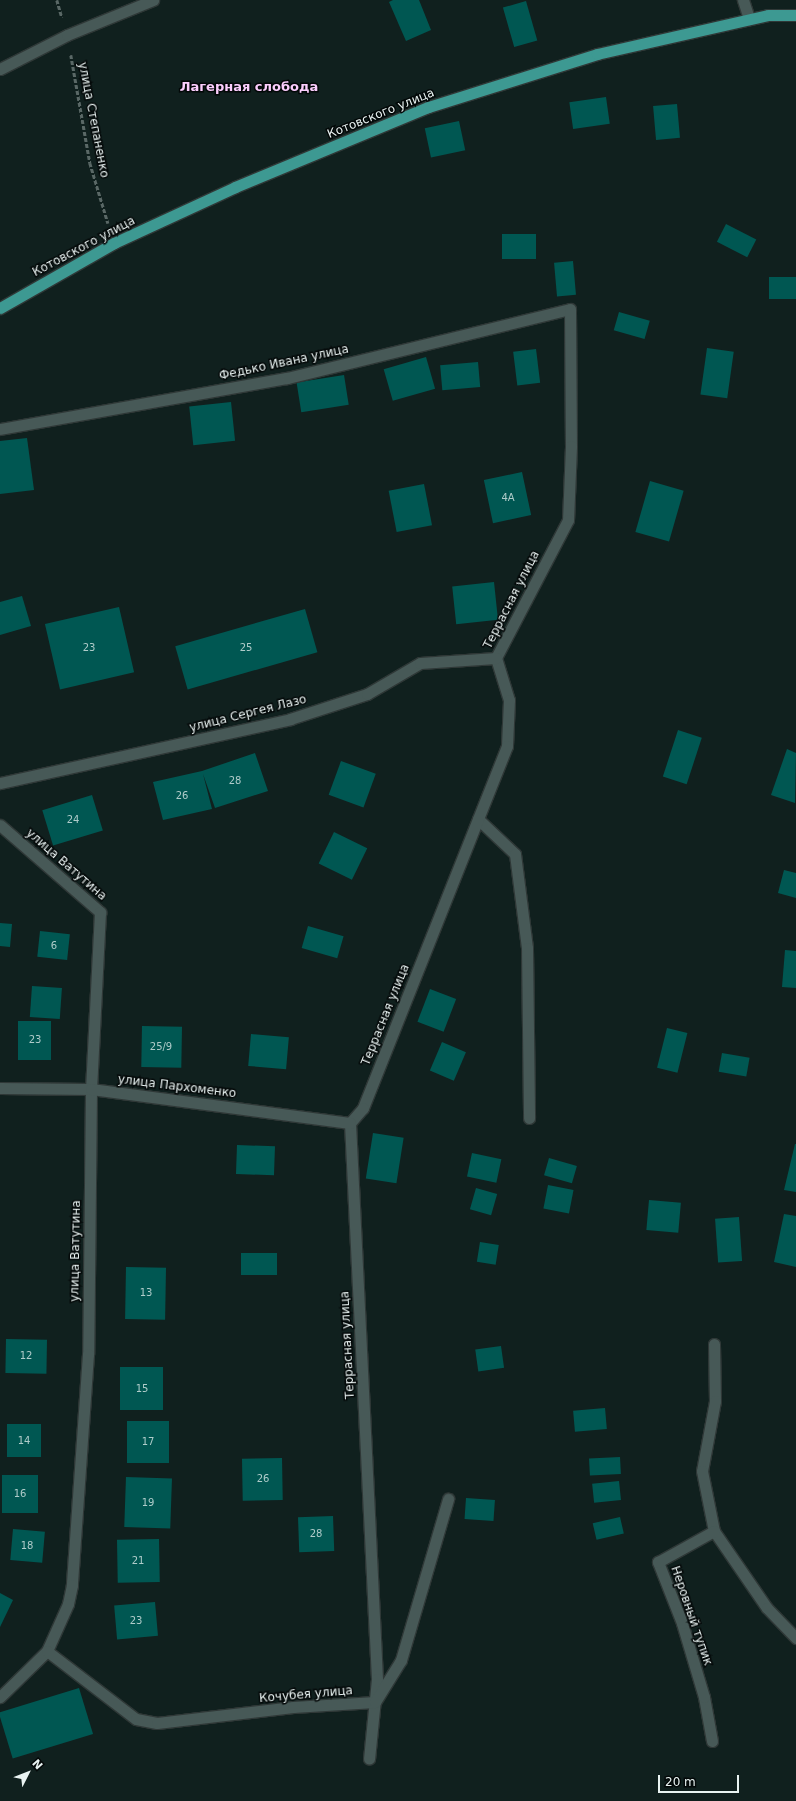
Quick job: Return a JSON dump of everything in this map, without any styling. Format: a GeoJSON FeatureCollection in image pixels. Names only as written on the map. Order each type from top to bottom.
{"type":"FeatureCollection","features":[{"type":"Feature","properties":{"kind":"main road","name":"Котовского улица"},"geometry":{"type":"LineString","coordinates":[[0,308],[114,243],[235,187],[428,107],[597,54],[768,15],[796,15]]}},
{"type":"Feature","properties":{"kind":"street"},"geometry":{"type":"LineString","coordinates":[[0,69],[67,35],[153,0]]}},
{"type":"Feature","properties":{"kind":"street"},"geometry":{"type":"LineString","coordinates":[[742,0],[749,19]]}},
{"type":"Feature","properties":{"kind":"street","name":"Федько Ивана улица"},"geometry":{"type":"LineString","coordinates":[[0,429],[287,378],[570,309]]}},
{"type":"Feature","properties":{"kind":"street","name":"Террасная улица"},"geometry":{"type":"LineString","coordinates":[[369,1759],[377,1679],[350,1123],[363,1108],[506,746],[509,700],[496,658],[568,520],[571,446],[570,309]]}},
{"type":"Feature","properties":{"kind":"street","name":"улица Сергея Лазо"},"geometry":{"type":"LineString","coordinates":[[0,783],[290,719],[367,694],[420,663],[496,658]]}},
{"type":"Feature","properties":{"kind":"street"},"geometry":{"type":"LineString","coordinates":[[478,819],[515,854],[527,948],[529,1118]]}},
{"type":"Feature","properties":{"kind":"street","name":"улица Ватутина"},"geometry":{"type":"LineString","coordinates":[[0,826],[100,912],[91,1089],[88,1354],[72,1585],[68,1604],[46,1651],[0,1697]]}},
{"type":"Feature","properties":{"kind":"street","name":"улица Пархоменко"},"geometry":{"type":"LineString","coordinates":[[0,1088],[91,1089],[350,1123]]}},
{"type":"Feature","properties":{"kind":"street"},"geometry":{"type":"LineString","coordinates":[[714,1344],[715,1401],[702,1471],[714,1532],[767,1608],[796,1638]]}},
{"type":"Feature","properties":{"kind":"street"},"geometry":{"type":"LineString","coordinates":[[374,1702],[401,1660],[448,1499]]}},
{"type":"Feature","properties":{"kind":"street","name":"Неровный тупик"},"geometry":{"type":"LineString","coordinates":[[712,1741],[704,1697],[682,1623],[658,1562],[714,1532]]}},
{"type":"Feature","properties":{"kind":"street","name":"Кочубея улица"},"geometry":{"type":"LineString","coordinates":[[46,1651],[136,1719],[157,1723],[293,1707],[374,1702]]}},
{"type":"Feature","properties":{"kind":"path","name":"улица Степаненко"},"geometry":{"type":"LineString","coordinates":[[57,0],[67,35],[90,163],[114,243]]}},
{"type":"Feature","properties":{"kind":"building"},"geometry":{"type":"Polygon","coordinates":[[[393,0],[419,0],[431,30],[406,41],[389,2],[393,0]]]}},
{"type":"Feature","properties":{"kind":"building"},"geometry":{"type":"Polygon","coordinates":[[[526,1],[537,40],[514,47],[503,8],[526,1]]]}},
{"type":"Feature","properties":{"kind":"building"},"geometry":{"type":"Polygon","coordinates":[[[606,97],[610,124],[573,129],[569,102],[606,97]]]}},
{"type":"Feature","properties":{"kind":"building"},"geometry":{"type":"Polygon","coordinates":[[[677,104],[680,138],[656,140],[653,106],[677,104]]]}},
{"type":"Feature","properties":{"kind":"building"},"geometry":{"type":"Polygon","coordinates":[[[459,121],[465,150],[431,158],[425,128],[459,121]]]}},
{"type":"Feature","properties":{"kind":"building"},"geometry":{"type":"Polygon","coordinates":[[[726,224],[756,239],[747,257],[717,242],[726,224]]]}},
{"type":"Feature","properties":{"kind":"building"},"geometry":{"type":"Polygon","coordinates":[[[502,234],[536,234],[536,259],[502,259],[502,234]]]}},
{"type":"Feature","properties":{"kind":"building"},"geometry":{"type":"Polygon","coordinates":[[[573,261],[576,295],[557,297],[554,263],[573,261]]]}},
{"type":"Feature","properties":{"kind":"building"},"geometry":{"type":"Polygon","coordinates":[[[769,277],[796,277],[796,299],[769,299],[769,277]]]}},
{"type":"Feature","properties":{"kind":"building"},"geometry":{"type":"Polygon","coordinates":[[[619,312],[650,321],[645,339],[614,330],[619,312]]]}},
{"type":"Feature","properties":{"kind":"building"},"geometry":{"type":"Polygon","coordinates":[[[707,348],[734,352],[727,398],[700,395],[707,348]]]}},
{"type":"Feature","properties":{"kind":"building"},"geometry":{"type":"Polygon","coordinates":[[[536,349],[540,383],[517,386],[513,352],[536,349]]]}},
{"type":"Feature","properties":{"kind":"building"},"geometry":{"type":"Polygon","coordinates":[[[426,357],[435,389],[393,401],[384,369],[426,357]]]}},
{"type":"Feature","properties":{"kind":"building"},"geometry":{"type":"Polygon","coordinates":[[[478,362],[480,387],[442,390],[440,365],[478,362]]]}},
{"type":"Feature","properties":{"kind":"building"},"geometry":{"type":"Polygon","coordinates":[[[344,375],[349,405],[301,412],[297,383],[344,375]]]}},
{"type":"Feature","properties":{"kind":"building"},"geometry":{"type":"Polygon","coordinates":[[[231,402],[235,441],[193,445],[189,406],[231,402]]]}},
{"type":"Feature","properties":{"kind":"building"},"geometry":{"type":"Polygon","coordinates":[[[27,438],[34,490],[0,494],[0,441],[27,438]]]}},
{"type":"Feature","properties":{"kind":"building"},"geometry":{"type":"Polygon","coordinates":[[[522,472],[531,515],[493,523],[484,480],[522,472]]]}},
{"type":"Feature","properties":{"kind":"building"},"geometry":{"type":"Polygon","coordinates":[[[650,481],[684,491],[669,542],[635,532],[650,481]]]}},
{"type":"Feature","properties":{"kind":"building"},"geometry":{"type":"Polygon","coordinates":[[[424,484],[432,525],[397,532],[389,491],[424,484]]]}},
{"type":"Feature","properties":{"kind":"building"},"geometry":{"type":"Polygon","coordinates":[[[494,582],[498,620],[456,624],[452,586],[494,582]]]}},
{"type":"Feature","properties":{"kind":"building"},"geometry":{"type":"Polygon","coordinates":[[[22,596],[31,626],[0,635],[0,602],[22,596]]]}},
{"type":"Feature","properties":{"kind":"building"},"geometry":{"type":"Polygon","coordinates":[[[119,607],[134,672],[60,689],[45,624],[119,607]]]}},
{"type":"Feature","properties":{"kind":"building"},"geometry":{"type":"Polygon","coordinates":[[[305,609],[317,652],[188,689],[175,646],[305,609]]]}},
{"type":"Feature","properties":{"kind":"building"},"geometry":{"type":"Polygon","coordinates":[[[678,730],[702,738],[687,784],[663,777],[678,730]]]}},
{"type":"Feature","properties":{"kind":"building"},"geometry":{"type":"Polygon","coordinates":[[[787,749],[796,753],[795,803],[771,795],[787,749]]]}},
{"type":"Feature","properties":{"kind":"building"},"geometry":{"type":"Polygon","coordinates":[[[255,753],[268,791],[215,808],[203,774],[212,809],[163,820],[153,782],[202,771],[255,753]]]}},
{"type":"Feature","properties":{"kind":"building"},"geometry":{"type":"Polygon","coordinates":[[[341,761],[376,774],[363,807],[329,795],[341,761]]]}},
{"type":"Feature","properties":{"kind":"building"},"geometry":{"type":"Polygon","coordinates":[[[92,795],[103,830],[53,846],[42,810],[92,795]]]}},
{"type":"Feature","properties":{"kind":"building"},"geometry":{"type":"Polygon","coordinates":[[[334,832],[367,848],[352,880],[319,863],[334,832]]]}},
{"type":"Feature","properties":{"kind":"building"},"geometry":{"type":"Polygon","coordinates":[[[784,870],[796,873],[796,898],[778,893],[784,870]]]}},
{"type":"Feature","properties":{"kind":"building"},"geometry":{"type":"Polygon","coordinates":[[[0,923],[12,924],[10,947],[0,946],[0,923]]]}},
{"type":"Feature","properties":{"kind":"building"},"geometry":{"type":"Polygon","coordinates":[[[308,926],[344,936],[337,958],[302,948],[308,926]]]}},
{"type":"Feature","properties":{"kind":"building"},"geometry":{"type":"Polygon","coordinates":[[[40,931],[70,934],[67,960],[37,957],[40,931]]]}},
{"type":"Feature","properties":{"kind":"building"},"geometry":{"type":"Polygon","coordinates":[[[785,950],[796,951],[796,988],[782,987],[785,950]]]}},
{"type":"Feature","properties":{"kind":"building"},"geometry":{"type":"Polygon","coordinates":[[[32,986],[62,988],[60,1019],[30,1017],[32,986]]]}},
{"type":"Feature","properties":{"kind":"building"},"geometry":{"type":"Polygon","coordinates":[[[430,989],[456,999],[444,1032],[417,1022],[430,989]]]}},
{"type":"Feature","properties":{"kind":"building"},"geometry":{"type":"Polygon","coordinates":[[[18,1021],[51,1021],[51,1060],[18,1060],[18,1021]]]}},
{"type":"Feature","properties":{"kind":"building"},"geometry":{"type":"Polygon","coordinates":[[[142,1026],[182,1027],[181,1068],[141,1067],[142,1026]]]}},
{"type":"Feature","properties":{"kind":"building"},"geometry":{"type":"Polygon","coordinates":[[[667,1028],[687,1033],[677,1073],[657,1068],[667,1028]]]}},
{"type":"Feature","properties":{"kind":"building"},"geometry":{"type":"Polygon","coordinates":[[[251,1034],[289,1037],[286,1069],[248,1066],[251,1034]]]}},
{"type":"Feature","properties":{"kind":"building"},"geometry":{"type":"Polygon","coordinates":[[[442,1042],[466,1052],[454,1081],[430,1071],[442,1042]]]}},
{"type":"Feature","properties":{"kind":"building"},"geometry":{"type":"Polygon","coordinates":[[[722,1053],[750,1058],[746,1077],[719,1072],[722,1053]]]}},
{"type":"Feature","properties":{"kind":"building"},"geometry":{"type":"Polygon","coordinates":[[[373,1133],[404,1138],[396,1183],[366,1178],[373,1133]]]}},
{"type":"Feature","properties":{"kind":"building"},"geometry":{"type":"Polygon","coordinates":[[[796,1144],[796,1192],[784,1190],[796,1144]]]}},
{"type":"Feature","properties":{"kind":"building"},"geometry":{"type":"Polygon","coordinates":[[[237,1145],[275,1146],[274,1175],[236,1174],[237,1145]]]}},
{"type":"Feature","properties":{"kind":"building"},"geometry":{"type":"Polygon","coordinates":[[[472,1153],[501,1159],[496,1183],[467,1176],[472,1153]]]}},
{"type":"Feature","properties":{"kind":"building"},"geometry":{"type":"Polygon","coordinates":[[[549,1158],[577,1166],[572,1183],[544,1175],[549,1158]]]}},
{"type":"Feature","properties":{"kind":"building"},"geometry":{"type":"Polygon","coordinates":[[[548,1185],[574,1190],[569,1214],[543,1209],[548,1185]]]}},
{"type":"Feature","properties":{"kind":"building"},"geometry":{"type":"Polygon","coordinates":[[[476,1188],[497,1194],[491,1215],[470,1209],[476,1188]]]}},
{"type":"Feature","properties":{"kind":"building"},"geometry":{"type":"Polygon","coordinates":[[[649,1200],[681,1203],[678,1233],[646,1230],[649,1200]]]}},
{"type":"Feature","properties":{"kind":"building"},"geometry":{"type":"Polygon","coordinates":[[[784,1214],[796,1216],[796,1267],[774,1262],[784,1214]]]}},
{"type":"Feature","properties":{"kind":"building"},"geometry":{"type":"Polygon","coordinates":[[[739,1217],[742,1261],[718,1263],[715,1219],[739,1217]]]}},
{"type":"Feature","properties":{"kind":"building"},"geometry":{"type":"Polygon","coordinates":[[[480,1242],[499,1245],[496,1265],[477,1262],[480,1242]]]}},
{"type":"Feature","properties":{"kind":"building"},"geometry":{"type":"Polygon","coordinates":[[[241,1253],[277,1253],[277,1275],[241,1275],[241,1253]]]}},
{"type":"Feature","properties":{"kind":"building"},"geometry":{"type":"Polygon","coordinates":[[[126,1267],[166,1268],[165,1320],[125,1319],[126,1267]]]}},
{"type":"Feature","properties":{"kind":"building"},"geometry":{"type":"Polygon","coordinates":[[[6,1339],[47,1340],[46,1374],[5,1373],[6,1339]]]}},
{"type":"Feature","properties":{"kind":"building"},"geometry":{"type":"Polygon","coordinates":[[[501,1346],[504,1368],[478,1371],[475,1350],[501,1346]]]}},
{"type":"Feature","properties":{"kind":"building"},"geometry":{"type":"Polygon","coordinates":[[[120,1367],[163,1367],[163,1410],[120,1410],[120,1367]]]}},
{"type":"Feature","properties":{"kind":"building"},"geometry":{"type":"Polygon","coordinates":[[[605,1408],[607,1429],[575,1432],[573,1411],[605,1408]]]}},
{"type":"Feature","properties":{"kind":"building"},"geometry":{"type":"Polygon","coordinates":[[[127,1421],[169,1421],[169,1463],[127,1463],[127,1421]]]}},
{"type":"Feature","properties":{"kind":"building"},"geometry":{"type":"Polygon","coordinates":[[[7,1424],[41,1424],[41,1457],[7,1457],[7,1424]]]}},
{"type":"Feature","properties":{"kind":"building"},"geometry":{"type":"Polygon","coordinates":[[[620,1457],[621,1474],[590,1476],[589,1459],[620,1457]]]}},
{"type":"Feature","properties":{"kind":"building"},"geometry":{"type":"Polygon","coordinates":[[[282,1458],[283,1500],[243,1501],[242,1459],[282,1458]]]}},
{"type":"Feature","properties":{"kind":"building"},"geometry":{"type":"Polygon","coordinates":[[[2,1475],[38,1475],[38,1513],[2,1513],[2,1475]]]}},
{"type":"Feature","properties":{"kind":"building"},"geometry":{"type":"Polygon","coordinates":[[[126,1477],[172,1479],[170,1529],[124,1527],[126,1477]]]}},
{"type":"Feature","properties":{"kind":"building"},"geometry":{"type":"Polygon","coordinates":[[[619,1481],[621,1500],[594,1503],[592,1484],[619,1481]]]}},
{"type":"Feature","properties":{"kind":"building"},"geometry":{"type":"Polygon","coordinates":[[[466,1498],[495,1500],[493,1521],[465,1519],[466,1498]]]}},
{"type":"Feature","properties":{"kind":"building"},"geometry":{"type":"Polygon","coordinates":[[[333,1516],[334,1551],[299,1552],[298,1517],[333,1516]]]}},
{"type":"Feature","properties":{"kind":"building"},"geometry":{"type":"Polygon","coordinates":[[[620,1517],[624,1534],[597,1540],[593,1523],[620,1517]]]}},
{"type":"Feature","properties":{"kind":"building"},"geometry":{"type":"Polygon","coordinates":[[[13,1529],[45,1532],[42,1563],[10,1560],[13,1529]]]}},
{"type":"Feature","properties":{"kind":"building"},"geometry":{"type":"Polygon","coordinates":[[[159,1539],[160,1582],[118,1583],[117,1540],[159,1539]]]}},
{"type":"Feature","properties":{"kind":"building"},"geometry":{"type":"Polygon","coordinates":[[[0,1593],[13,1600],[0,1627],[0,1593]]]}},
{"type":"Feature","properties":{"kind":"building"},"geometry":{"type":"Polygon","coordinates":[[[155,1602],[158,1636],[117,1639],[114,1606],[155,1602]]]}},
{"type":"Feature","properties":{"kind":"building"},"geometry":{"type":"Polygon","coordinates":[[[79,1688],[93,1734],[13,1758],[0,1717],[0,1712],[79,1688]]]}},
{"type":"Feature","properties":{"kind":"district","name":"Лагерная слобода"},"geometry":{"type":"Point","coordinates":[249,87]}}]}
